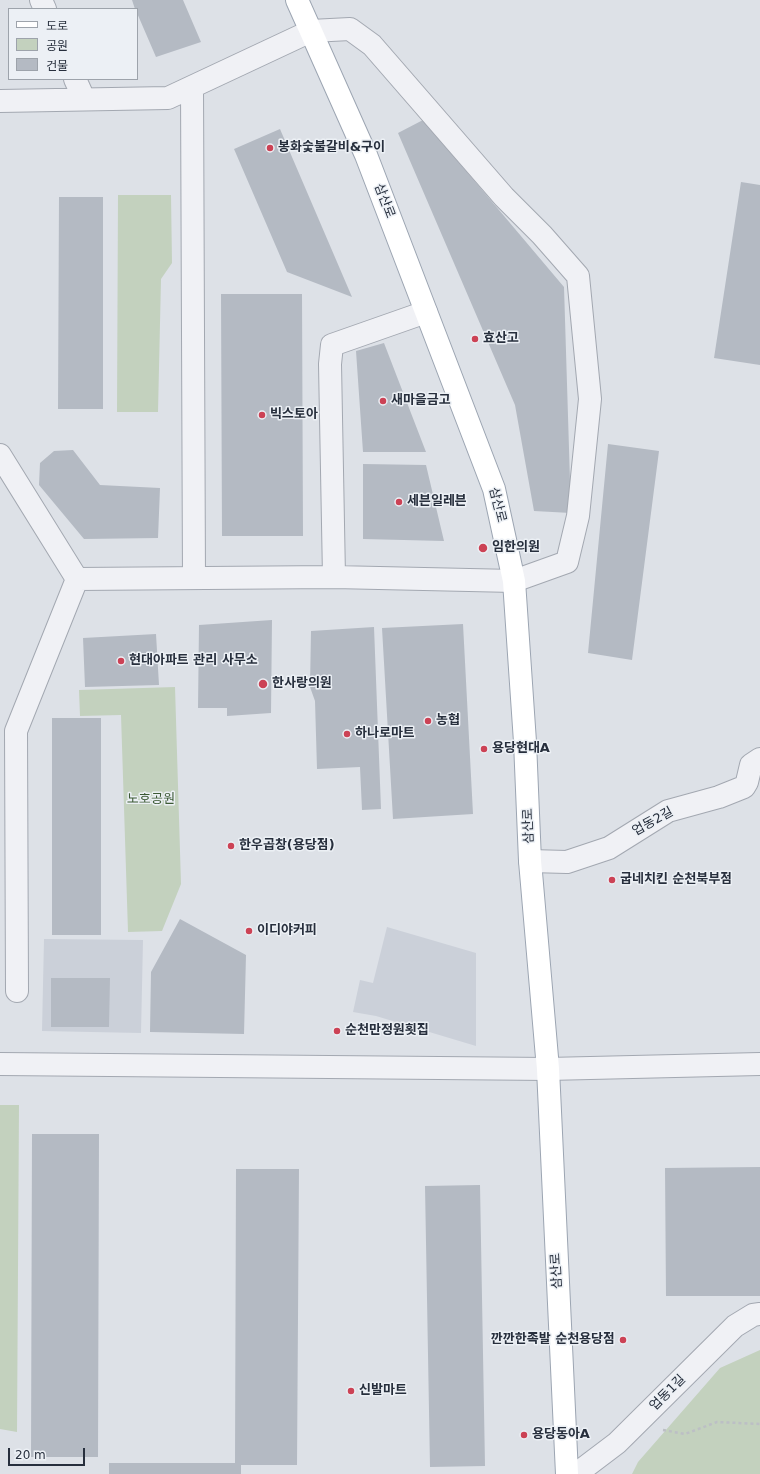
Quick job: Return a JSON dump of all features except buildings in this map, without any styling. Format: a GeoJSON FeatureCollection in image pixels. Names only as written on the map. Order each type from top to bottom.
{"type":"FeatureCollection","features":[{"type":"Feature","properties":{"kind":"main road","name":"삼산로"},"geometry":{"type":"LineString","coordinates":[[297,0],[366,155],[494,489],[514,581],[525,742],[530,861],[548,1069],[567,1474]]}},
{"type":"Feature","properties":{"kind":"street"},"geometry":{"type":"LineString","coordinates":[[0,101],[168,98],[310,31],[350,29],[372,45],[504,197],[542,235],[578,276],[590,399],[578,516],[567,562],[514,581],[334,577],[77,579]]}},
{"type":"Feature","properties":{"kind":"street"},"geometry":{"type":"LineString","coordinates":[[75,80],[84,99]]}},
{"type":"Feature","properties":{"kind":"street"},"geometry":{"type":"LineString","coordinates":[[192,87],[194,578]]}},
{"type":"Feature","properties":{"kind":"street"},"geometry":{"type":"LineString","coordinates":[[334,577],[330,364],[332,345],[426,312]]}},
{"type":"Feature","properties":{"kind":"street"},"geometry":{"type":"LineString","coordinates":[[0,455],[77,579]]}},
{"type":"Feature","properties":{"kind":"street"},"geometry":{"type":"LineString","coordinates":[[17,991],[8,731],[77,579]]}},
{"type":"Feature","properties":{"kind":"street","name":"업동2길"},"geometry":{"type":"LineString","coordinates":[[530,861],[568,862],[608,848],[668,811],[719,797],[744,787],[747,782],[751,765],[760,759]]}},
{"type":"Feature","properties":{"kind":"street"},"geometry":{"type":"LineString","coordinates":[[0,1064],[548,1069],[760,1064]]}},
{"type":"Feature","properties":{"kind":"street","name":"업동1길"},"geometry":{"type":"LineString","coordinates":[[576,1474],[618,1443],[735,1326],[753,1315],[760,1314]]}},
{"type":"Feature","properties":{"kind":"path"},"geometry":{"type":"LineString","coordinates":[[635,1426],[685,1434],[717,1422],[760,1424]]}},
{"type":"Feature","properties":{"kind":"shaded area"},"geometry":{"type":"Polygon","coordinates":[[[387,927],[476,953],[476,1046],[376,1016],[353,1012],[360,980],[373,983],[387,927]]]}},
{"type":"Feature","properties":{"kind":"shaded area"},"geometry":{"type":"Polygon","coordinates":[[[44,939],[143,940],[141,1033],[42,1031],[44,939]]]}},
{"type":"Feature","properties":{"kind":"green space"},"geometry":{"type":"Polygon","coordinates":[[[118,195],[171,195],[172,263],[161,279],[158,412],[117,412],[118,195]]]}},
{"type":"Feature","properties":{"kind":"green space","name":"노호공원"},"geometry":{"type":"Polygon","coordinates":[[[175,687],[181,884],[162,931],[128,932],[121,715],[80,716],[79,690],[175,687]]]}},
{"type":"Feature","properties":{"kind":"green space"},"geometry":{"type":"Polygon","coordinates":[[[0,1105],[19,1105],[17,1432],[0,1429],[0,1105]]]}},
{"type":"Feature","properties":{"kind":"green space"},"geometry":{"type":"Polygon","coordinates":[[[760,1350],[760,1474],[632,1474],[638,1462],[720,1368],[760,1350]]]}},
{"type":"Feature","properties":{"kind":"place","name":"봉화숯불갈비&구이"},"geometry":{"type":"Point","coordinates":[270,148]}},
{"type":"Feature","properties":{"kind":"place","name":"효산고"},"geometry":{"type":"Point","coordinates":[475,339]}},
{"type":"Feature","properties":{"kind":"place","name":"새마을금고"},"geometry":{"type":"Point","coordinates":[383,401]}},
{"type":"Feature","properties":{"kind":"place","name":"빅스토아"},"geometry":{"type":"Point","coordinates":[262,415]}},
{"type":"Feature","properties":{"kind":"place","name":"세븐일레븐"},"geometry":{"type":"Point","coordinates":[399,502]}},
{"type":"Feature","properties":{"kind":"place","name":"임한의원"},"geometry":{"type":"Point","coordinates":[483,548]}},
{"type":"Feature","properties":{"kind":"place","name":"현대아파트 관리 사무소"},"geometry":{"type":"Point","coordinates":[121,661]}},
{"type":"Feature","properties":{"kind":"place","name":"한사랑의원"},"geometry":{"type":"Point","coordinates":[263,684]}},
{"type":"Feature","properties":{"kind":"place","name":"농협"},"geometry":{"type":"Point","coordinates":[428,721]}},
{"type":"Feature","properties":{"kind":"place","name":"하나로마트"},"geometry":{"type":"Point","coordinates":[347,734]}},
{"type":"Feature","properties":{"kind":"place","name":"용당현대A"},"geometry":{"type":"Point","coordinates":[484,749]}},
{"type":"Feature","properties":{"kind":"place","name":"한우곱창(용당점)"},"geometry":{"type":"Point","coordinates":[231,846]}},
{"type":"Feature","properties":{"kind":"place","name":"굽네치킨 순천북부점"},"geometry":{"type":"Point","coordinates":[612,880]}},
{"type":"Feature","properties":{"kind":"place","name":"이디야커피"},"geometry":{"type":"Point","coordinates":[249,931]}},
{"type":"Feature","properties":{"kind":"place","name":"순천만정원횟집"},"geometry":{"type":"Point","coordinates":[337,1031]}},
{"type":"Feature","properties":{"kind":"place","name":"깐깐한족발 순천용당점"},"geometry":{"type":"Point","coordinates":[623,1340]}},
{"type":"Feature","properties":{"kind":"place","name":"신발마트"},"geometry":{"type":"Point","coordinates":[351,1391]}},
{"type":"Feature","properties":{"kind":"place","name":"용당동아A"},"geometry":{"type":"Point","coordinates":[524,1435]}}]}
